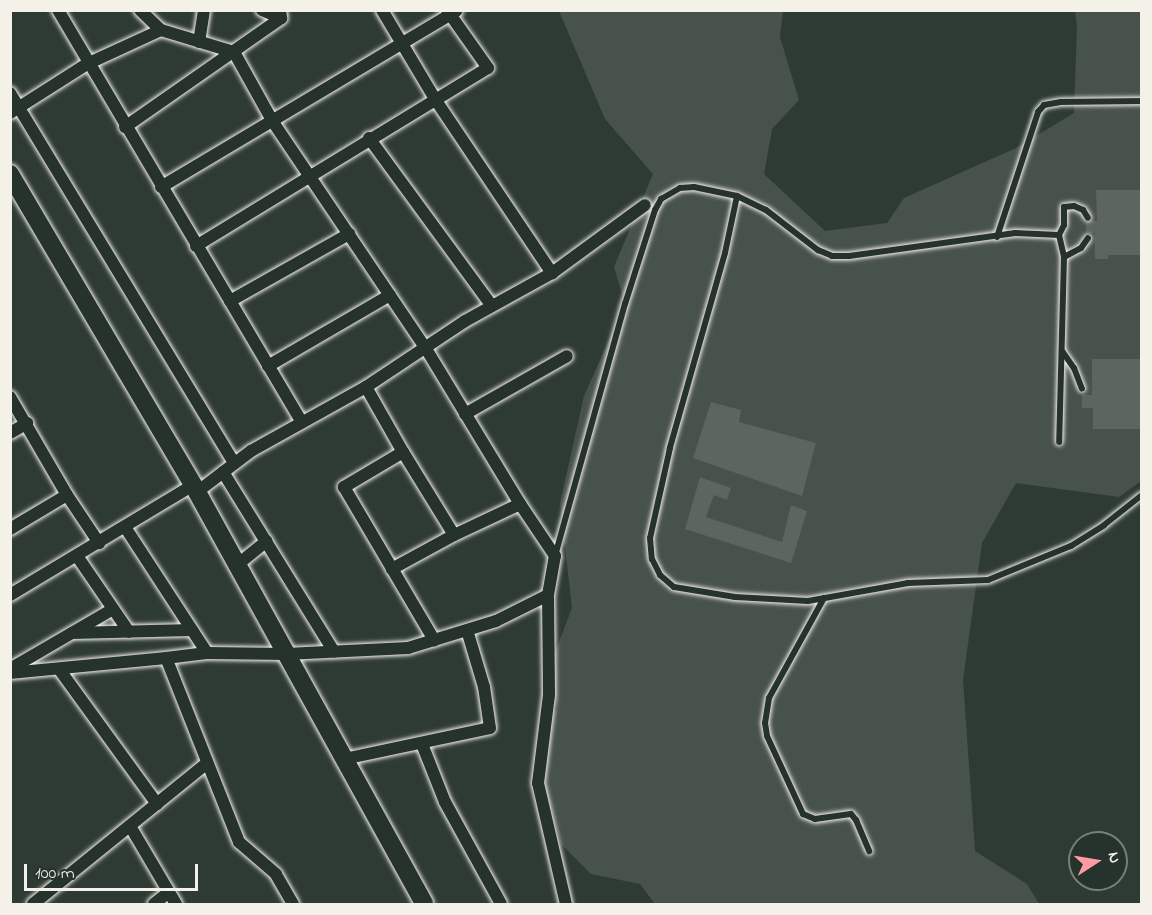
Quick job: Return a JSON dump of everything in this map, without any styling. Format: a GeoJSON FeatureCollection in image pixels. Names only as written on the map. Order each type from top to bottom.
{"type":"FeatureCollection","features":[{"type":"Feature","properties":{"kind":"street"},"geometry":{"type":"LineString","coordinates":[[58,10],[87,64],[302,422]]}},
{"type":"Feature","properties":{"kind":"street"},"geometry":{"type":"LineString","coordinates":[[140,10],[161,30],[234,52],[273,122],[425,347],[520,504],[555,556],[548,595],[549,695],[538,783],[566,904]]}},
{"type":"Feature","properties":{"kind":"street"},"geometry":{"type":"LineString","coordinates":[[199,42],[204,10]]}},
{"type":"Feature","properties":{"kind":"street"},"geometry":{"type":"LineString","coordinates":[[262,10],[281,14]]}},
{"type":"Feature","properties":{"kind":"street"},"geometry":{"type":"LineString","coordinates":[[382,10],[435,99],[552,273]]}},
{"type":"Feature","properties":{"kind":"street"},"geometry":{"type":"LineString","coordinates":[[161,187],[273,122],[451,12],[488,68],[369,138],[196,246]]}},
{"type":"Feature","properties":{"kind":"street"},"geometry":{"type":"LineString","coordinates":[[125,127],[234,52],[281,14]]}},
{"type":"Feature","properties":{"kind":"street"},"geometry":{"type":"LineString","coordinates":[[15,110],[87,64],[161,30]]}},
{"type":"Feature","properties":{"kind":"street"},"geometry":{"type":"LineString","coordinates":[[10,93],[15,110],[234,464]]}},
{"type":"Feature","properties":{"kind":"street"},"geometry":{"type":"LineString","coordinates":[[369,138],[492,306]]}},
{"type":"Feature","properties":{"kind":"street"},"geometry":{"type":"LineString","coordinates":[[10,174],[195,488],[424,904]]}},
{"type":"Feature","properties":{"kind":"street"},"geometry":{"type":"LineString","coordinates":[[10,595],[223,472],[302,422],[366,387],[492,306],[552,273],[645,205]]}},
{"type":"Feature","properties":{"kind":"street"},"geometry":{"type":"LineString","coordinates":[[230,301],[349,234]]}},
{"type":"Feature","properties":{"kind":"street"},"geometry":{"type":"LineString","coordinates":[[268,366],[390,295]]}},
{"type":"Feature","properties":{"kind":"street"},"geometry":{"type":"LineString","coordinates":[[465,414],[567,356]]}},
{"type":"Feature","properties":{"kind":"street"},"geometry":{"type":"LineString","coordinates":[[366,387],[454,535]]}},
{"type":"Feature","properties":{"kind":"street"},"geometry":{"type":"LineString","coordinates":[[10,397],[99,543]]}},
{"type":"Feature","properties":{"kind":"street"},"geometry":{"type":"LineString","coordinates":[[10,433],[27,423]]}},
{"type":"Feature","properties":{"kind":"street"},"geometry":{"type":"LineString","coordinates":[[403,452],[344,487],[434,640]]}},
{"type":"Feature","properties":{"kind":"street"},"geometry":{"type":"LineString","coordinates":[[223,472],[334,651]]}},
{"type":"Feature","properties":{"kind":"street"},"geometry":{"type":"LineString","coordinates":[[10,529],[68,495]]}},
{"type":"Feature","properties":{"kind":"street"},"geometry":{"type":"LineString","coordinates":[[392,569],[454,535],[520,504]]}},
{"type":"Feature","properties":{"kind":"street"},"geometry":{"type":"LineString","coordinates":[[125,527],[207,653]]}},
{"type":"Feature","properties":{"kind":"street"},"geometry":{"type":"LineString","coordinates":[[237,565],[267,541]]}},
{"type":"Feature","properties":{"kind":"street"},"geometry":{"type":"LineString","coordinates":[[77,556],[129,632]]}},
{"type":"Feature","properties":{"kind":"street"},"geometry":{"type":"LineString","coordinates":[[10,671],[59,669],[207,653],[286,654],[408,648],[496,621],[548,595]]}},
{"type":"Feature","properties":{"kind":"street"},"geometry":{"type":"LineString","coordinates":[[10,671],[112,609]]}},
{"type":"Feature","properties":{"kind":"street"},"geometry":{"type":"LineString","coordinates":[[72,633],[192,630]]}},
{"type":"Feature","properties":{"kind":"street"},"geometry":{"type":"LineString","coordinates":[[344,759],[490,728],[484,687],[467,630]]}},
{"type":"Feature","properties":{"kind":"street"},"geometry":{"type":"LineString","coordinates":[[166,658],[239,842],[276,874],[293,904]]}},
{"type":"Feature","properties":{"kind":"street"},"geometry":{"type":"LineString","coordinates":[[59,669],[157,804]]}},
{"type":"Feature","properties":{"kind":"street"},"geometry":{"type":"LineString","coordinates":[[422,744],[444,802],[501,904]]}},
{"type":"Feature","properties":{"kind":"street"},"geometry":{"type":"LineString","coordinates":[[33,904],[207,764]]}},
{"type":"Feature","properties":{"kind":"street"},"geometry":{"type":"LineString","coordinates":[[130,826],[176,904]]}},
{"type":"Feature","properties":{"kind":"street"},"geometry":{"type":"LineString","coordinates":[[154,904],[169,892]]}},
{"type":"Feature","properties":{"kind":"lane"},"geometry":{"type":"LineString","coordinates":[[997,237],[1038,112],[1044,105],[1061,102],[1142,101]]}},
{"type":"Feature","properties":{"kind":"lane"},"geometry":{"type":"LineString","coordinates":[[555,556],[625,304],[655,210],[661,199],[680,188],[694,187],[737,196],[766,210],[818,250],[832,256],[849,256],[1015,233],[1059,235]]}},
{"type":"Feature","properties":{"kind":"lane"},"geometry":{"type":"LineString","coordinates":[[737,196],[725,253],[670,448],[651,538],[652,559],[660,575],[674,587],[778,601],[824,598],[908,583],[988,580],[1071,546],[1104,525],[1142,495]]}},
{"type":"Feature","properties":{"kind":"lane"},"geometry":{"type":"LineString","coordinates":[[1059,442],[1064,257],[1059,235],[1064,225],[1064,207],[1074,206],[1083,210],[1088,218]]}},
{"type":"Feature","properties":{"kind":"lane"},"geometry":{"type":"LineString","coordinates":[[1064,257],[1081,248],[1088,238]]}},
{"type":"Feature","properties":{"kind":"lane"},"geometry":{"type":"LineString","coordinates":[[1062,351],[1074,368],[1082,389]]}},
{"type":"Feature","properties":{"kind":"lane"},"geometry":{"type":"LineString","coordinates":[[824,598],[774,686],[769,698],[766,730],[803,814],[815,819],[851,814],[869,851]]}},
{"type":"Feature","properties":{"kind":"shaded area"},"geometry":{"type":"Polygon","coordinates":[[[559,11],[783,11],[780,37],[799,100],[772,129],[764,174],[825,231],[887,223],[904,198],[1016,148],[1074,113],[1077,26],[1075,11],[1141,11],[1141,481],[1119,497],[1016,483],[982,543],[963,680],[975,851],[1027,884],[1039,904],[655,904],[640,884],[591,874],[561,844],[543,779],[544,733],[557,708],[551,663],[572,608],[560,503],[584,396],[625,304],[614,267],[653,174],[605,119],[559,11]]]}},
{"type":"Feature","properties":{"kind":"building"},"geometry":{"type":"Polygon","coordinates":[[[1096,190],[1142,190],[1142,255],[1108,255],[1108,259],[1095,259],[1095,233],[1086,233],[1086,220],[1097,221],[1096,190]]]}},
{"type":"Feature","properties":{"kind":"building"},"geometry":{"type":"Polygon","coordinates":[[[1092,359],[1142,359],[1142,429],[1093,429],[1093,408],[1082,408],[1082,395],[1092,395],[1092,359]]]}},
{"type":"Feature","properties":{"kind":"building"},"geometry":{"type":"Polygon","coordinates":[[[711,402],[741,410],[739,422],[816,443],[802,496],[693,458],[711,402]]]}},
{"type":"Feature","properties":{"kind":"building"},"geometry":{"type":"Polygon","coordinates":[[[700,477],[731,488],[727,500],[714,495],[706,517],[782,542],[791,505],[807,511],[791,563],[685,529],[700,477]]]}}]}
